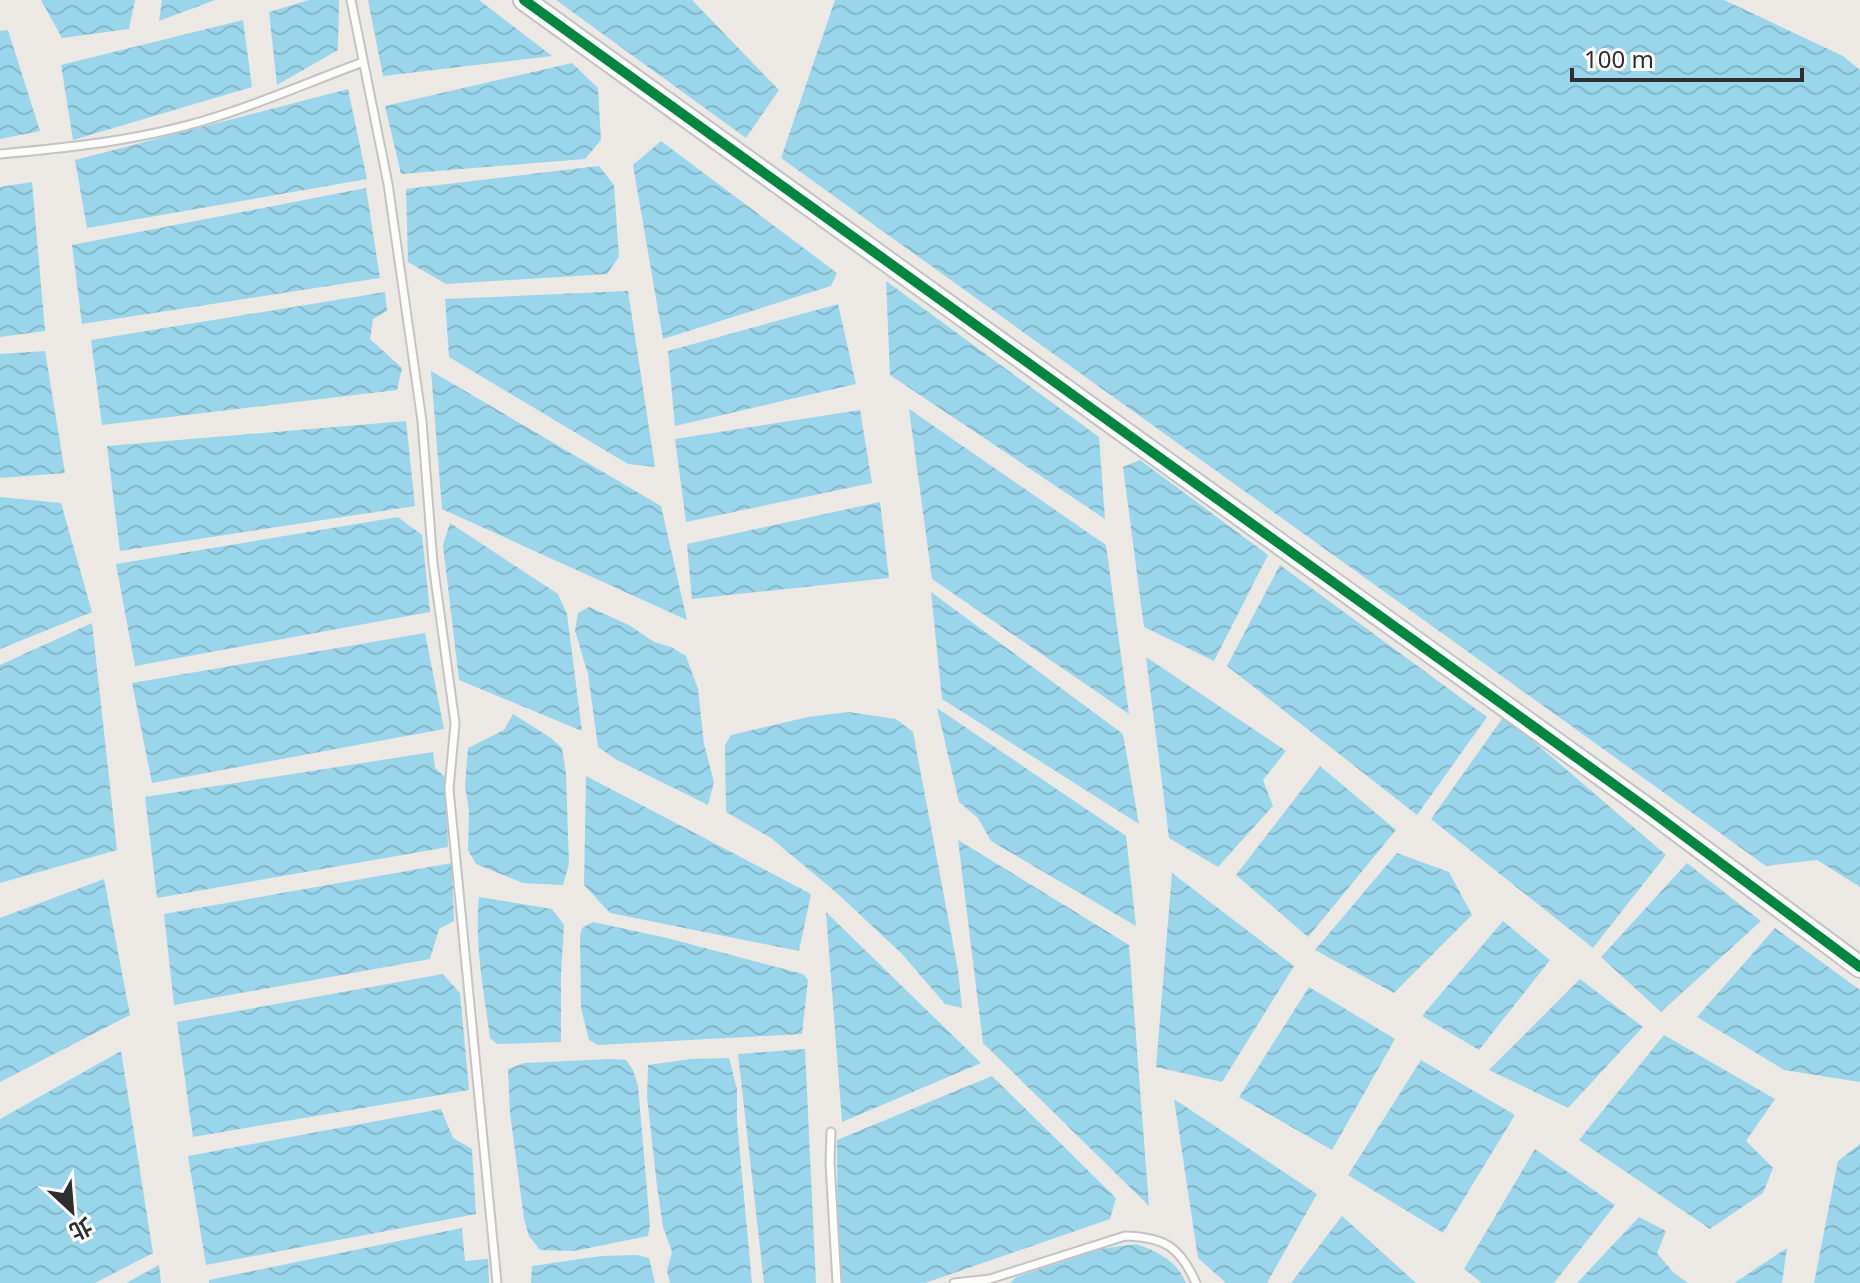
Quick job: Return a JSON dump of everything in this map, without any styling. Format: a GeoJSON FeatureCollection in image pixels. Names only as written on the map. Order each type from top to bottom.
{"type":"FeatureCollection","features":[{"type":"Feature","properties":{"kind":"street"},"geometry":{"type":"LineString","coordinates":[[524,0],[1636,799],[1860,967]]}},
{"type":"Feature","properties":{"kind":"lane"},"geometry":{"type":"LineString","coordinates":[[351,0],[388,184],[422,421],[433,563],[455,723],[449,789],[497,1283]]}},
{"type":"Feature","properties":{"kind":"lane"},"geometry":{"type":"LineString","coordinates":[[0,154],[80,147],[167,130],[223,115],[363,62]]}},
{"type":"Feature","properties":{"kind":"lane"},"geometry":{"type":"LineString","coordinates":[[831,1132],[837,1283]]}},
{"type":"Feature","properties":{"kind":"lane"},"geometry":{"type":"LineString","coordinates":[[954,1283],[990,1279],[1125,1236],[1167,1243],[1186,1261],[1196,1283]]}},
{"type":"Feature","properties":{"kind":"water"},"geometry":{"type":"Polygon","coordinates":[[[41,0],[135,0],[129,29],[62,38],[41,0]]]}},
{"type":"Feature","properties":{"kind":"water"},"geometry":{"type":"Polygon","coordinates":[[[162,0],[215,0],[159,21],[162,0]]]}},
{"type":"Feature","properties":{"kind":"water"},"geometry":{"type":"Polygon","coordinates":[[[309,0],[339,0],[338,50],[277,85],[269,12],[309,0]]]}},
{"type":"Feature","properties":{"kind":"water"},"geometry":{"type":"Polygon","coordinates":[[[368,0],[479,0],[552,56],[383,76],[368,0]]]}},
{"type":"Feature","properties":{"kind":"water"},"geometry":{"type":"Polygon","coordinates":[[[556,0],[692,0],[779,90],[746,138],[556,0]]]}},
{"type":"Feature","properties":{"kind":"water"},"geometry":{"type":"Polygon","coordinates":[[[835,0],[1724,0],[1843,56],[1860,70],[1860,887],[1817,860],[1766,866],[781,158],[835,0]]]}},
{"type":"Feature","properties":{"kind":"water"},"geometry":{"type":"Polygon","coordinates":[[[243,20],[252,87],[73,140],[61,65],[243,20]]]}},
{"type":"Feature","properties":{"kind":"water"},"geometry":{"type":"Polygon","coordinates":[[[8,30],[40,131],[0,139],[0,31],[8,30]]]}},
{"type":"Feature","properties":{"kind":"water"},"geometry":{"type":"Polygon","coordinates":[[[572,63],[598,88],[601,140],[585,159],[401,174],[385,106],[572,63]]]}},
{"type":"Feature","properties":{"kind":"water"},"geometry":{"type":"Polygon","coordinates":[[[348,89],[367,179],[87,228],[75,160],[348,89]]]}},
{"type":"Feature","properties":{"kind":"water"},"geometry":{"type":"Polygon","coordinates":[[[661,141],[837,273],[831,286],[663,339],[633,165],[661,141]]]}},
{"type":"Feature","properties":{"kind":"water"},"geometry":{"type":"Polygon","coordinates":[[[599,166],[614,185],[619,257],[607,274],[446,284],[408,262],[406,189],[599,166]]]}},
{"type":"Feature","properties":{"kind":"water"},"geometry":{"type":"Polygon","coordinates":[[[32,182],[45,331],[0,337],[0,187],[32,182]]]}},
{"type":"Feature","properties":{"kind":"water"},"geometry":{"type":"Polygon","coordinates":[[[366,188],[380,278],[82,324],[72,245],[366,188]]]}},
{"type":"Feature","properties":{"kind":"water"},"geometry":{"type":"Polygon","coordinates":[[[886,281],[1099,437],[1105,519],[890,375],[886,281]]]}},
{"type":"Feature","properties":{"kind":"water"},"geometry":{"type":"Polygon","coordinates":[[[628,291],[655,467],[628,464],[449,357],[445,299],[628,291]]]}},
{"type":"Feature","properties":{"kind":"water"},"geometry":{"type":"Polygon","coordinates":[[[385,292],[387,311],[373,319],[370,339],[402,368],[397,390],[102,425],[91,340],[385,292]]]}},
{"type":"Feature","properties":{"kind":"water"},"geometry":{"type":"Polygon","coordinates":[[[838,304],[856,384],[675,426],[668,351],[838,304]]]}},
{"type":"Feature","properties":{"kind":"water"},"geometry":{"type":"Polygon","coordinates":[[[45,351],[65,473],[0,478],[0,354],[45,351]]]}},
{"type":"Feature","properties":{"kind":"water"},"geometry":{"type":"Polygon","coordinates":[[[431,371],[661,506],[687,620],[442,509],[431,371]]]}},
{"type":"Feature","properties":{"kind":"water"},"geometry":{"type":"Polygon","coordinates":[[[909,409],[1106,545],[1129,714],[932,579],[909,409]]]}},
{"type":"Feature","properties":{"kind":"water"},"geometry":{"type":"Polygon","coordinates":[[[860,410],[872,483],[686,522],[675,439],[860,410]]]}},
{"type":"Feature","properties":{"kind":"water"},"geometry":{"type":"Polygon","coordinates":[[[406,421],[415,506],[120,551],[107,446],[406,421]]]}},
{"type":"Feature","properties":{"kind":"water"},"geometry":{"type":"Polygon","coordinates":[[[1140,460],[1268,555],[1214,661],[1144,627],[1123,467],[1140,460]]]}},
{"type":"Feature","properties":{"kind":"water"},"geometry":{"type":"Polygon","coordinates":[[[0,497],[61,503],[92,612],[0,649],[0,497]]]}},
{"type":"Feature","properties":{"kind":"water"},"geometry":{"type":"Polygon","coordinates":[[[880,502],[889,578],[692,599],[687,544],[880,502]]]}},
{"type":"Feature","properties":{"kind":"water"},"geometry":{"type":"Polygon","coordinates":[[[398,517],[422,535],[430,612],[135,666],[116,564],[398,517]]]}},
{"type":"Feature","properties":{"kind":"water"},"geometry":{"type":"Polygon","coordinates":[[[450,523],[558,594],[567,614],[582,731],[459,680],[443,545],[450,523]]]}},
{"type":"Feature","properties":{"kind":"water"},"geometry":{"type":"Polygon","coordinates":[[[1280,565],[1487,717],[1417,815],[1227,666],[1280,565]]]}},
{"type":"Feature","properties":{"kind":"water"},"geometry":{"type":"Polygon","coordinates":[[[931,592],[1123,734],[1139,824],[942,699],[931,592]]]}},
{"type":"Feature","properties":{"kind":"water"},"geometry":{"type":"Polygon","coordinates":[[[589,607],[686,656],[698,689],[704,744],[714,782],[708,805],[617,760],[598,747],[588,674],[575,631],[578,613],[589,607]]]}},
{"type":"Feature","properties":{"kind":"water"},"geometry":{"type":"Polygon","coordinates":[[[92,623],[117,850],[0,883],[0,665],[92,623]]]}},
{"type":"Feature","properties":{"kind":"water"},"geometry":{"type":"Polygon","coordinates":[[[425,633],[444,729],[152,783],[132,683],[425,633]]]}},
{"type":"Feature","properties":{"kind":"water"},"geometry":{"type":"Polygon","coordinates":[[[1146,657],[1286,751],[1263,780],[1273,806],[1218,867],[1169,838],[1146,657]]]}},
{"type":"Feature","properties":{"kind":"water"},"geometry":{"type":"Polygon","coordinates":[[[937,708],[1126,836],[1136,926],[991,841],[978,818],[959,802],[937,708]]]}},
{"type":"Feature","properties":{"kind":"water"},"geometry":{"type":"Polygon","coordinates":[[[848,712],[896,719],[913,732],[958,970],[962,1008],[945,1004],[902,954],[838,894],[771,838],[726,812],[725,745],[731,735],[808,717],[848,712]]]}},
{"type":"Feature","properties":{"kind":"water"},"geometry":{"type":"Polygon","coordinates":[[[513,714],[562,748],[566,774],[569,864],[563,885],[523,883],[476,864],[468,850],[469,811],[465,786],[468,748],[504,730],[513,714]]]}},
{"type":"Feature","properties":{"kind":"water"},"geometry":{"type":"Polygon","coordinates":[[[1504,716],[1666,855],[1593,948],[1431,819],[1504,716]]]}},
{"type":"Feature","properties":{"kind":"water"},"geometry":{"type":"Polygon","coordinates":[[[433,752],[435,768],[445,777],[448,847],[157,898],[145,797],[433,752]]]}},
{"type":"Feature","properties":{"kind":"water"},"geometry":{"type":"Polygon","coordinates":[[[1320,766],[1396,830],[1308,937],[1236,875],[1320,766]]]}},
{"type":"Feature","properties":{"kind":"water"},"geometry":{"type":"Polygon","coordinates":[[[586,776],[811,894],[799,951],[610,913],[584,885],[586,776]]]}},
{"type":"Feature","properties":{"kind":"water"},"geometry":{"type":"Polygon","coordinates":[[[958,840],[1129,945],[1149,1206],[983,1043],[958,840]]]}},
{"type":"Feature","properties":{"kind":"water"},"geometry":{"type":"Polygon","coordinates":[[[1397,853],[1449,872],[1472,915],[1394,993],[1315,950],[1397,853]]]}},
{"type":"Feature","properties":{"kind":"water"},"geometry":{"type":"Polygon","coordinates":[[[452,863],[454,921],[439,929],[430,959],[174,1005],[164,914],[452,863]]]}},
{"type":"Feature","properties":{"kind":"water"},"geometry":{"type":"Polygon","coordinates":[[[1687,863],[1761,921],[1661,1012],[1601,957],[1687,863]]]}},
{"type":"Feature","properties":{"kind":"water"},"geometry":{"type":"Polygon","coordinates":[[[1172,873],[1294,966],[1222,1082],[1156,1067],[1172,873]]]}},
{"type":"Feature","properties":{"kind":"water"},"geometry":{"type":"Polygon","coordinates":[[[104,879],[130,1015],[0,1082],[0,918],[104,879]]]}},
{"type":"Feature","properties":{"kind":"water"},"geometry":{"type":"Polygon","coordinates":[[[479,897],[552,909],[564,925],[561,1042],[497,1044],[490,1038],[479,950],[479,897]]]}},
{"type":"Feature","properties":{"kind":"water"},"geometry":{"type":"Polygon","coordinates":[[[826,912],[981,1063],[842,1122],[826,912]]]}},
{"type":"Feature","properties":{"kind":"water"},"geometry":{"type":"Polygon","coordinates":[[[1503,921],[1550,960],[1479,1050],[1422,1016],[1503,921]]]}},
{"type":"Feature","properties":{"kind":"water"},"geometry":{"type":"Polygon","coordinates":[[[593,922],[803,974],[808,980],[802,1034],[598,1045],[589,1040],[581,1008],[580,936],[582,928],[593,922]]]}},
{"type":"Feature","properties":{"kind":"water"},"geometry":{"type":"Polygon","coordinates":[[[1775,928],[1860,990],[1860,1082],[1784,1070],[1697,1017],[1775,928]]]}},
{"type":"Feature","properties":{"kind":"water"},"geometry":{"type":"Polygon","coordinates":[[[443,974],[460,993],[469,1090],[193,1137],[177,1022],[443,974]]]}},
{"type":"Feature","properties":{"kind":"water"},"geometry":{"type":"Polygon","coordinates":[[[1580,979],[1643,1027],[1568,1108],[1489,1070],[1580,979]]]}},
{"type":"Feature","properties":{"kind":"water"},"geometry":{"type":"Polygon","coordinates":[[[1309,987],[1395,1039],[1332,1150],[1239,1097],[1309,987]]]}},
{"type":"Feature","properties":{"kind":"water"},"geometry":{"type":"Polygon","coordinates":[[[1664,1035],[1775,1099],[1746,1141],[1773,1168],[1763,1193],[1710,1229],[1579,1140],[1664,1035]]]}},
{"type":"Feature","properties":{"kind":"water"},"geometry":{"type":"Polygon","coordinates":[[[805,1049],[816,1283],[764,1283],[738,1054],[805,1049]]]}},
{"type":"Feature","properties":{"kind":"water"},"geometry":{"type":"Polygon","coordinates":[[[121,1051],[153,1253],[95,1283],[0,1283],[0,1119],[121,1051]]]}},
{"type":"Feature","properties":{"kind":"water"},"geometry":{"type":"Polygon","coordinates":[[[729,1058],[737,1089],[737,1122],[752,1283],[670,1283],[667,1270],[672,1252],[663,1227],[657,1186],[647,1097],[648,1065],[729,1058]]]}},
{"type":"Feature","properties":{"kind":"water"},"geometry":{"type":"Polygon","coordinates":[[[626,1060],[638,1086],[650,1225],[648,1236],[574,1251],[540,1250],[529,1236],[524,1219],[510,1113],[508,1069],[524,1063],[626,1060]]]}},
{"type":"Feature","properties":{"kind":"water"},"geometry":{"type":"Polygon","coordinates":[[[1421,1060],[1515,1115],[1443,1233],[1348,1175],[1421,1060]]]}},
{"type":"Feature","properties":{"kind":"water"},"geometry":{"type":"Polygon","coordinates":[[[992,1076],[1116,1198],[1110,1219],[925,1283],[838,1283],[837,1140],[992,1076]]]}},
{"type":"Feature","properties":{"kind":"water"},"geometry":{"type":"Polygon","coordinates":[[[1174,1099],[1317,1194],[1267,1283],[1226,1283],[1198,1258],[1174,1099]]]}},
{"type":"Feature","properties":{"kind":"water"},"geometry":{"type":"Polygon","coordinates":[[[441,1109],[453,1138],[472,1149],[476,1214],[206,1265],[188,1156],[441,1109]]]}},
{"type":"Feature","properties":{"kind":"water"},"geometry":{"type":"Polygon","coordinates":[[[1860,1144],[1860,1283],[1814,1283],[1838,1161],[1860,1144]]]}},
{"type":"Feature","properties":{"kind":"water"},"geometry":{"type":"Polygon","coordinates":[[[1535,1149],[1615,1205],[1554,1283],[1482,1283],[1464,1269],[1535,1149]]]}},
{"type":"Feature","properties":{"kind":"water"},"geometry":{"type":"Polygon","coordinates":[[[1342,1216],[1416,1283],[1291,1283],[1342,1216]]]}},
{"type":"Feature","properties":{"kind":"water"},"geometry":{"type":"Polygon","coordinates":[[[1639,1217],[1666,1231],[1657,1253],[1674,1273],[1688,1283],[1577,1283],[1639,1217]]]}},
{"type":"Feature","properties":{"kind":"water"},"geometry":{"type":"Polygon","coordinates":[[[462,1228],[465,1261],[488,1259],[489,1283],[209,1283],[209,1280],[462,1228]]]}},
{"type":"Feature","properties":{"kind":"water"},"geometry":{"type":"Polygon","coordinates":[[[1136,1244],[1166,1258],[1186,1283],[1010,1283],[1016,1277],[1100,1249],[1136,1244]]]}},
{"type":"Feature","properties":{"kind":"water"},"geometry":{"type":"Polygon","coordinates":[[[1787,1248],[1782,1283],[1734,1283],[1787,1248]]]}},
{"type":"Feature","properties":{"kind":"water"},"geometry":{"type":"Polygon","coordinates":[[[637,1255],[649,1258],[655,1283],[531,1283],[532,1266],[601,1256],[637,1255]]]}},
{"type":"Feature","properties":{"kind":"water"},"geometry":{"type":"Polygon","coordinates":[[[159,1265],[161,1283],[126,1283],[159,1265]]]}},
{"type":"Feature","properties":{"kind":"cycle path"},"geometry":{"type":"LineString","coordinates":[[524,0],[1648,809],[1860,967]]}}]}
